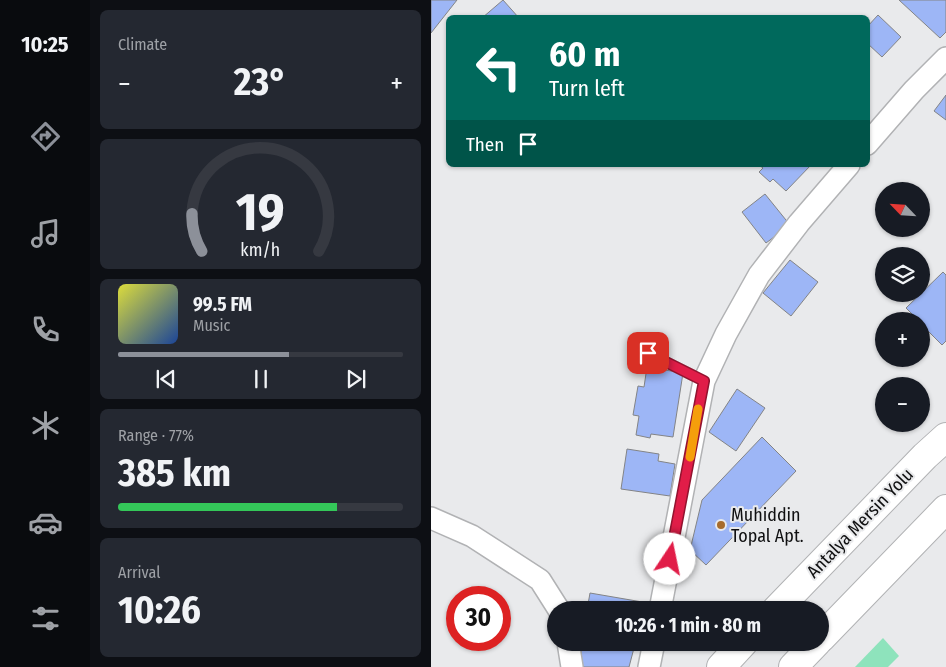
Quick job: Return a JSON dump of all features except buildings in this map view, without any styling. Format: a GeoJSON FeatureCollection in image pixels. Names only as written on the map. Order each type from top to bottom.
{"type":"FeatureCollection","features":[{"type":"Feature","properties":{"kind":"highway","name":"Antalya Mersin Yolu"},"geometry":{"type":"LineString","coordinates":[[785,601],[925,456],[946,438]]}},
{"type":"Feature","properties":{"kind":"highway"},"geometry":{"type":"LineString","coordinates":[[829,630],[946,509]]}},
{"type":"Feature","properties":{"kind":"highway"},"geometry":{"type":"LineString","coordinates":[[721,667],[736,651]]}},
{"type":"Feature","properties":{"kind":"highway"},"geometry":{"type":"LineString","coordinates":[[793,667],[808,651]]}},
{"type":"Feature","properties":{"kind":"street"},"geometry":{"type":"LineString","coordinates":[[870,141],[914,90],[946,58]]}},
{"type":"Feature","properties":{"kind":"street"},"geometry":{"type":"LineString","coordinates":[[662,601],[704,381],[725,334],[759,275],[799,223],[847,167]]}},
{"type":"Feature","properties":{"kind":"street"},"geometry":{"type":"LineString","coordinates":[[431,518],[472,536],[540,580],[553,601]]}},
{"type":"Feature","properties":{"kind":"street"},"geometry":{"type":"LineString","coordinates":[[569,651],[572,667]]}},
{"type":"Feature","properties":{"kind":"street"},"geometry":{"type":"LineString","coordinates":[[649,667],[652,651]]}},
{"type":"Feature","properties":{"kind":"lane"},"geometry":{"type":"LineString","coordinates":[[648,353],[704,381]]}},
{"type":"Feature","properties":{"kind":"green space"},"geometry":{"type":"Polygon","coordinates":[[[883,638],[899,656],[888,667],[855,667],[883,638]]]}},
{"type":"Feature","properties":{"kind":"slow traffic"},"geometry":{"type":"LineString","coordinates":[[690,457],[698,409]]}},
{"type":"Feature","properties":{"kind":"place","name":"Muhiddin Topal Apt."},"geometry":{"type":"Point","coordinates":[721,525]}},
{"type":"Feature","properties":{"kind":"route"},"geometry":{"type":"LineString","coordinates":[[648,353],[704,381],[670,559]]}}]}
